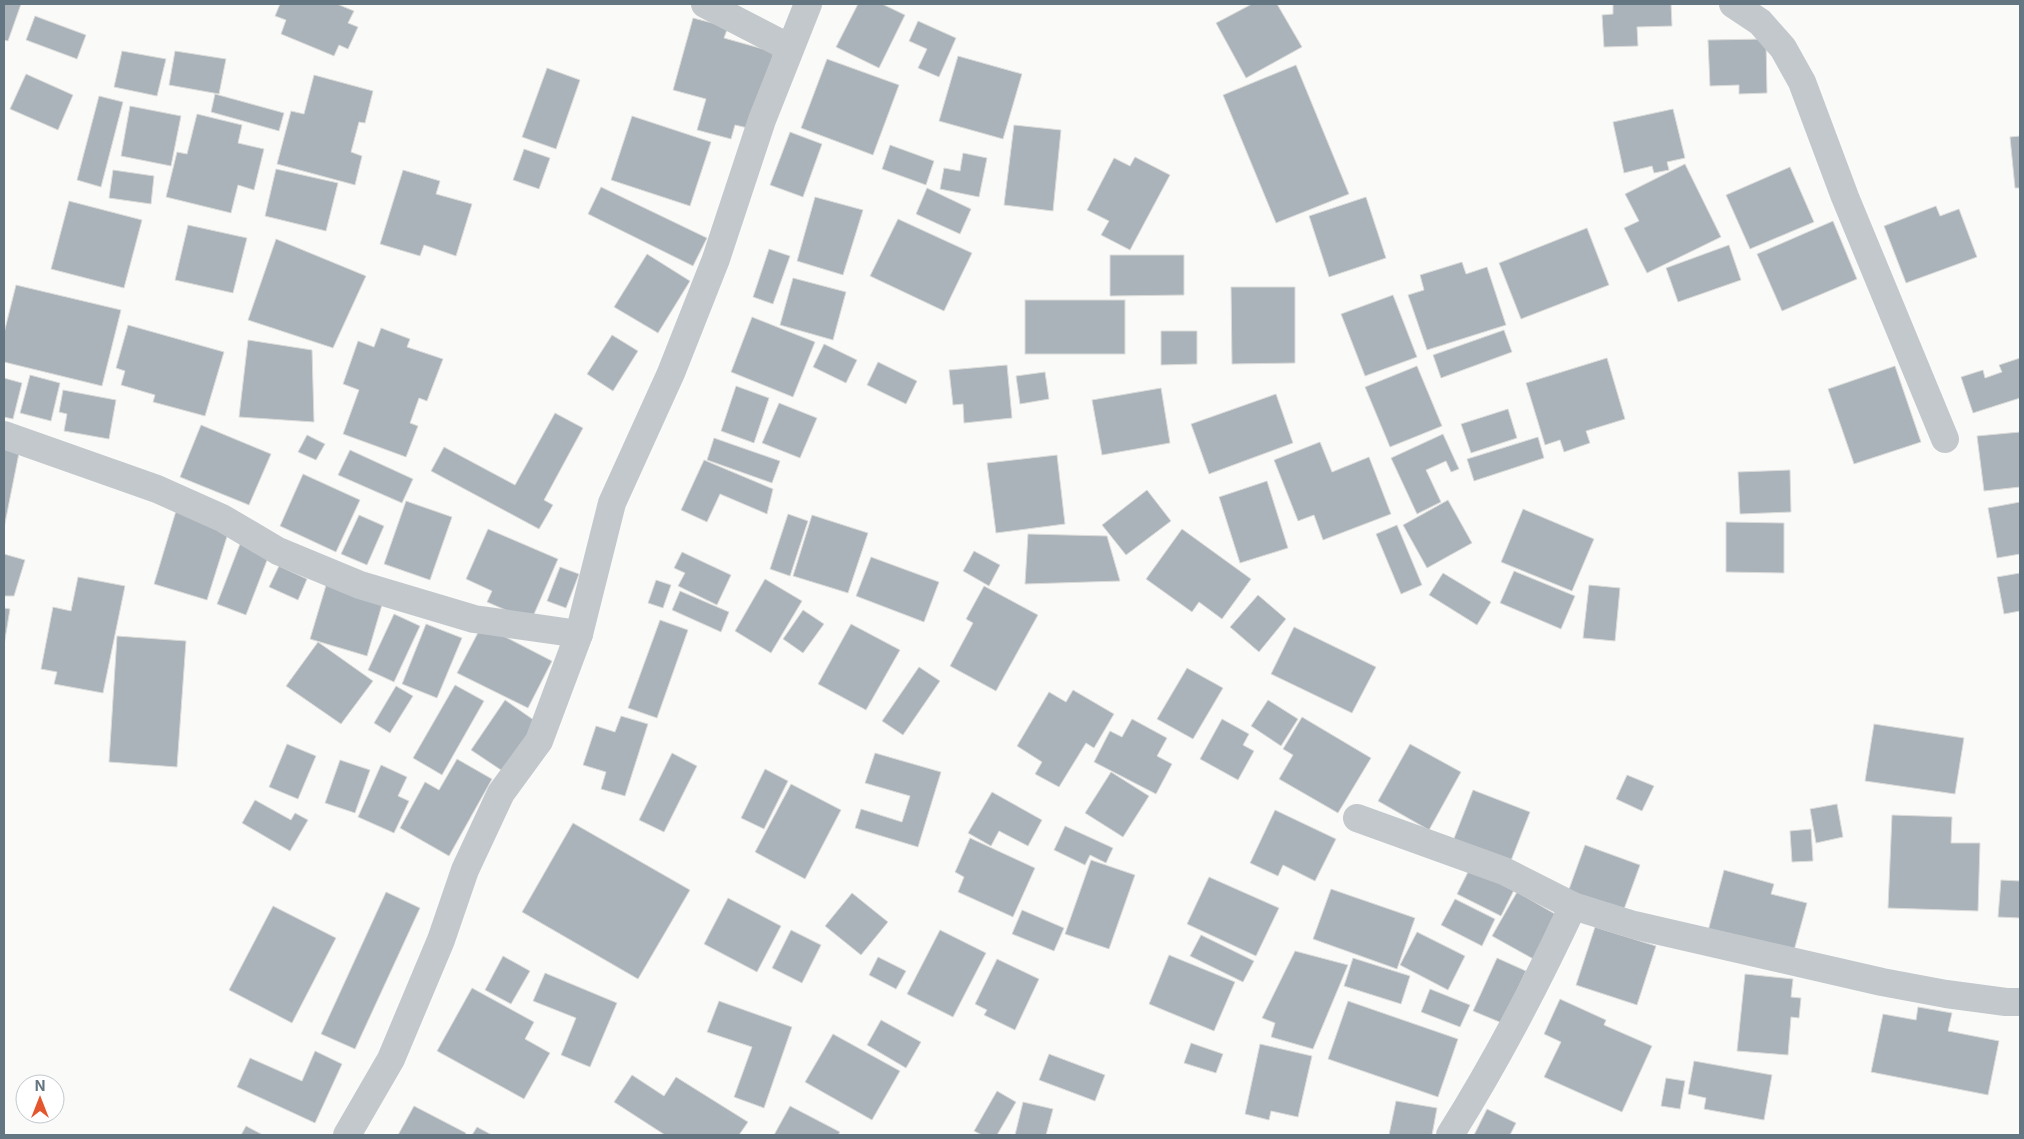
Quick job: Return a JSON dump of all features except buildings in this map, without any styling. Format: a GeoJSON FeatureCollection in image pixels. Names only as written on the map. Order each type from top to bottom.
{"type":"FeatureCollection","features":[{"type":"Feature","properties":{"kind":"street"},"geometry":{"type":"LineString","coordinates":[[705,4],[790,48]]}},
{"type":"Feature","properties":{"kind":"street"},"geometry":{"type":"LineString","coordinates":[[347,1135],[391,1060],[441,940],[465,870],[501,792],[539,741],[579,634],[612,503],[671,373],[709,276],[762,120],[808,4]]}},
{"type":"Feature","properties":{"kind":"street"},"geometry":{"type":"LineString","coordinates":[[1734,4],[1760,22],[1783,48],[1802,82],[1845,197],[1945,439]]}},
{"type":"Feature","properties":{"kind":"street"},"geometry":{"type":"LineString","coordinates":[[4,435],[157,489],[222,518],[278,551],[360,585],[474,619],[579,634]]}},
{"type":"Feature","properties":{"kind":"street"},"geometry":{"type":"LineString","coordinates":[[1356,818],[1504,871],[1573,906],[1634,925],[1873,980],[1946,994],[2006,1002],[2020,1002]]}},
{"type":"Feature","properties":{"kind":"street"},"geometry":{"type":"LineString","coordinates":[[1450,1135],[1499,1051],[1552,952],[1573,906]]}}]}
